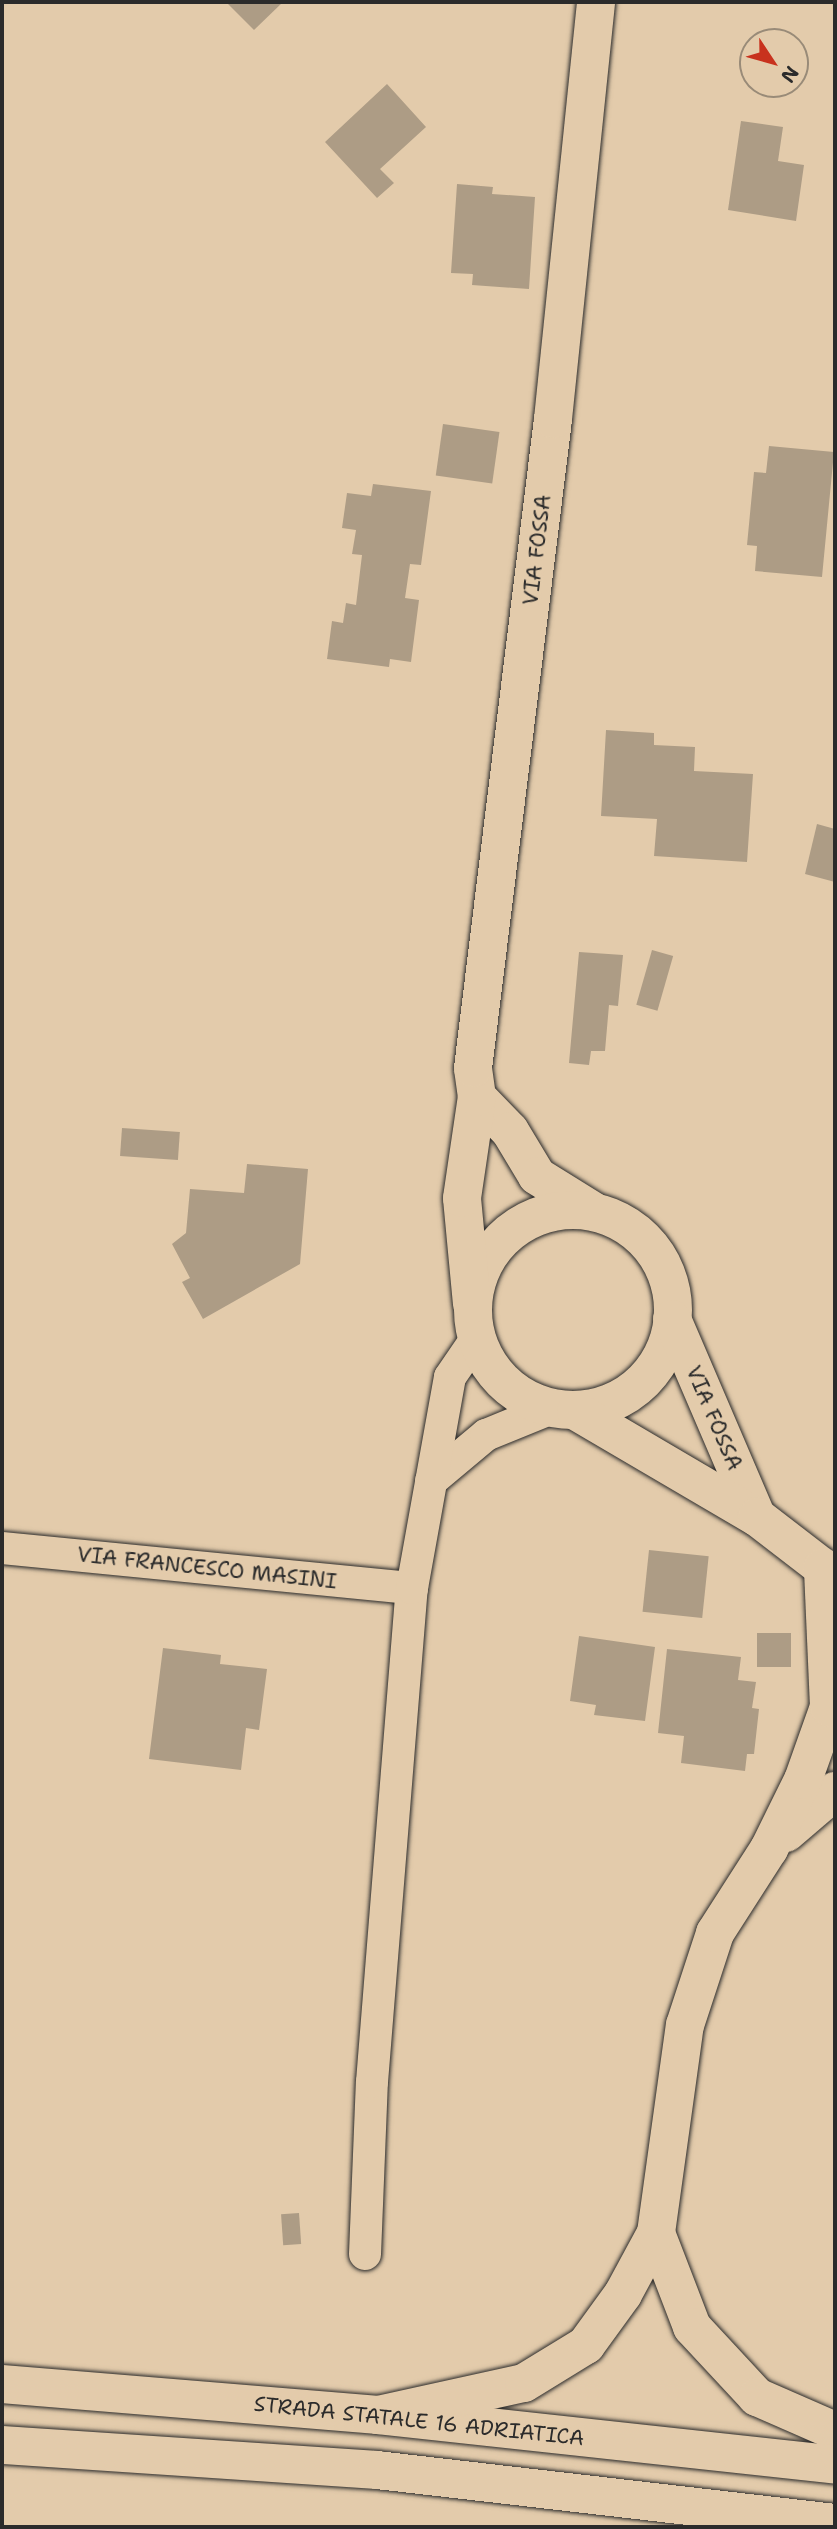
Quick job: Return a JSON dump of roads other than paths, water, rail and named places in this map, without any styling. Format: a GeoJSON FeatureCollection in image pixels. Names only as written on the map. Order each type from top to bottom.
{"type":"FeatureCollection","features":[{"type":"Feature","properties":{"kind":"main road","name":"VIA FOSSA"},"geometry":{"type":"LineString","coordinates":[[474,1322],[462,1198],[477,1097],[473,1068],[553,419],[596,2]]}},
{"type":"Feature","properties":{"kind":"main road"},"geometry":{"type":"LineString","coordinates":[[477,1097],[510,1131],[537,1176],[593,1211],[611,1217],[640,1235],[665,1269],[673,1297],[671,1332],[661,1359],[639,1386],[597,1408],[564,1409],[541,1406],[514,1392],[489,1367],[474,1322],[477,1279],[494,1248],[513,1229],[552,1213],[593,1211]]}},
{"type":"Feature","properties":{"kind":"main road","name":"VIA FOSSA"},"geometry":{"type":"LineString","coordinates":[[671,1319],[757,1517]]}},
{"type":"Feature","properties":{"kind":"main road","name":"VIA FOSSA"},"geometry":{"type":"LineString","coordinates":[[564,1409],[757,1517],[829,1572]]}},
{"type":"Feature","properties":{"kind":"main road"},"geometry":{"type":"LineString","coordinates":[[378,2415],[524,2383],[586,2345],[623,2294],[656,2233],[685,2025],[715,1933],[769,1849],[803,1780],[832,1704],[829,1572]]}},
{"type":"Feature","properties":{"kind":"main road"},"geometry":{"type":"LineString","coordinates":[[769,1849],[835,1791]]}},
{"type":"Feature","properties":{"kind":"main road"},"geometry":{"type":"LineString","coordinates":[[656,2233],[692,2327],[757,2397],[835,2431]]}},
{"type":"Feature","properties":{"kind":"main road","name":"STRADA STATALE 16 ADRIATICA"},"geometry":{"type":"LineString","coordinates":[[2,2384],[378,2415],[835,2465]]}},
{"type":"Feature","properties":{"kind":"main road"},"geometry":{"type":"LineString","coordinates":[[2,2445],[377,2470],[835,2523]]}},
{"type":"Feature","properties":{"kind":"street"},"geometry":{"type":"LineString","coordinates":[[365,2254],[372,2082],[412,1588],[450,1377],[474,1322]]}},
{"type":"Feature","properties":{"kind":"street"},"geometry":{"type":"LineString","coordinates":[[431,1481],[486,1436],[564,1409]]}},
{"type":"Feature","properties":{"kind":"street","name":"VIA FRANCESCO MASINI"},"geometry":{"type":"LineString","coordinates":[[2,1548],[412,1588]]}}]}
